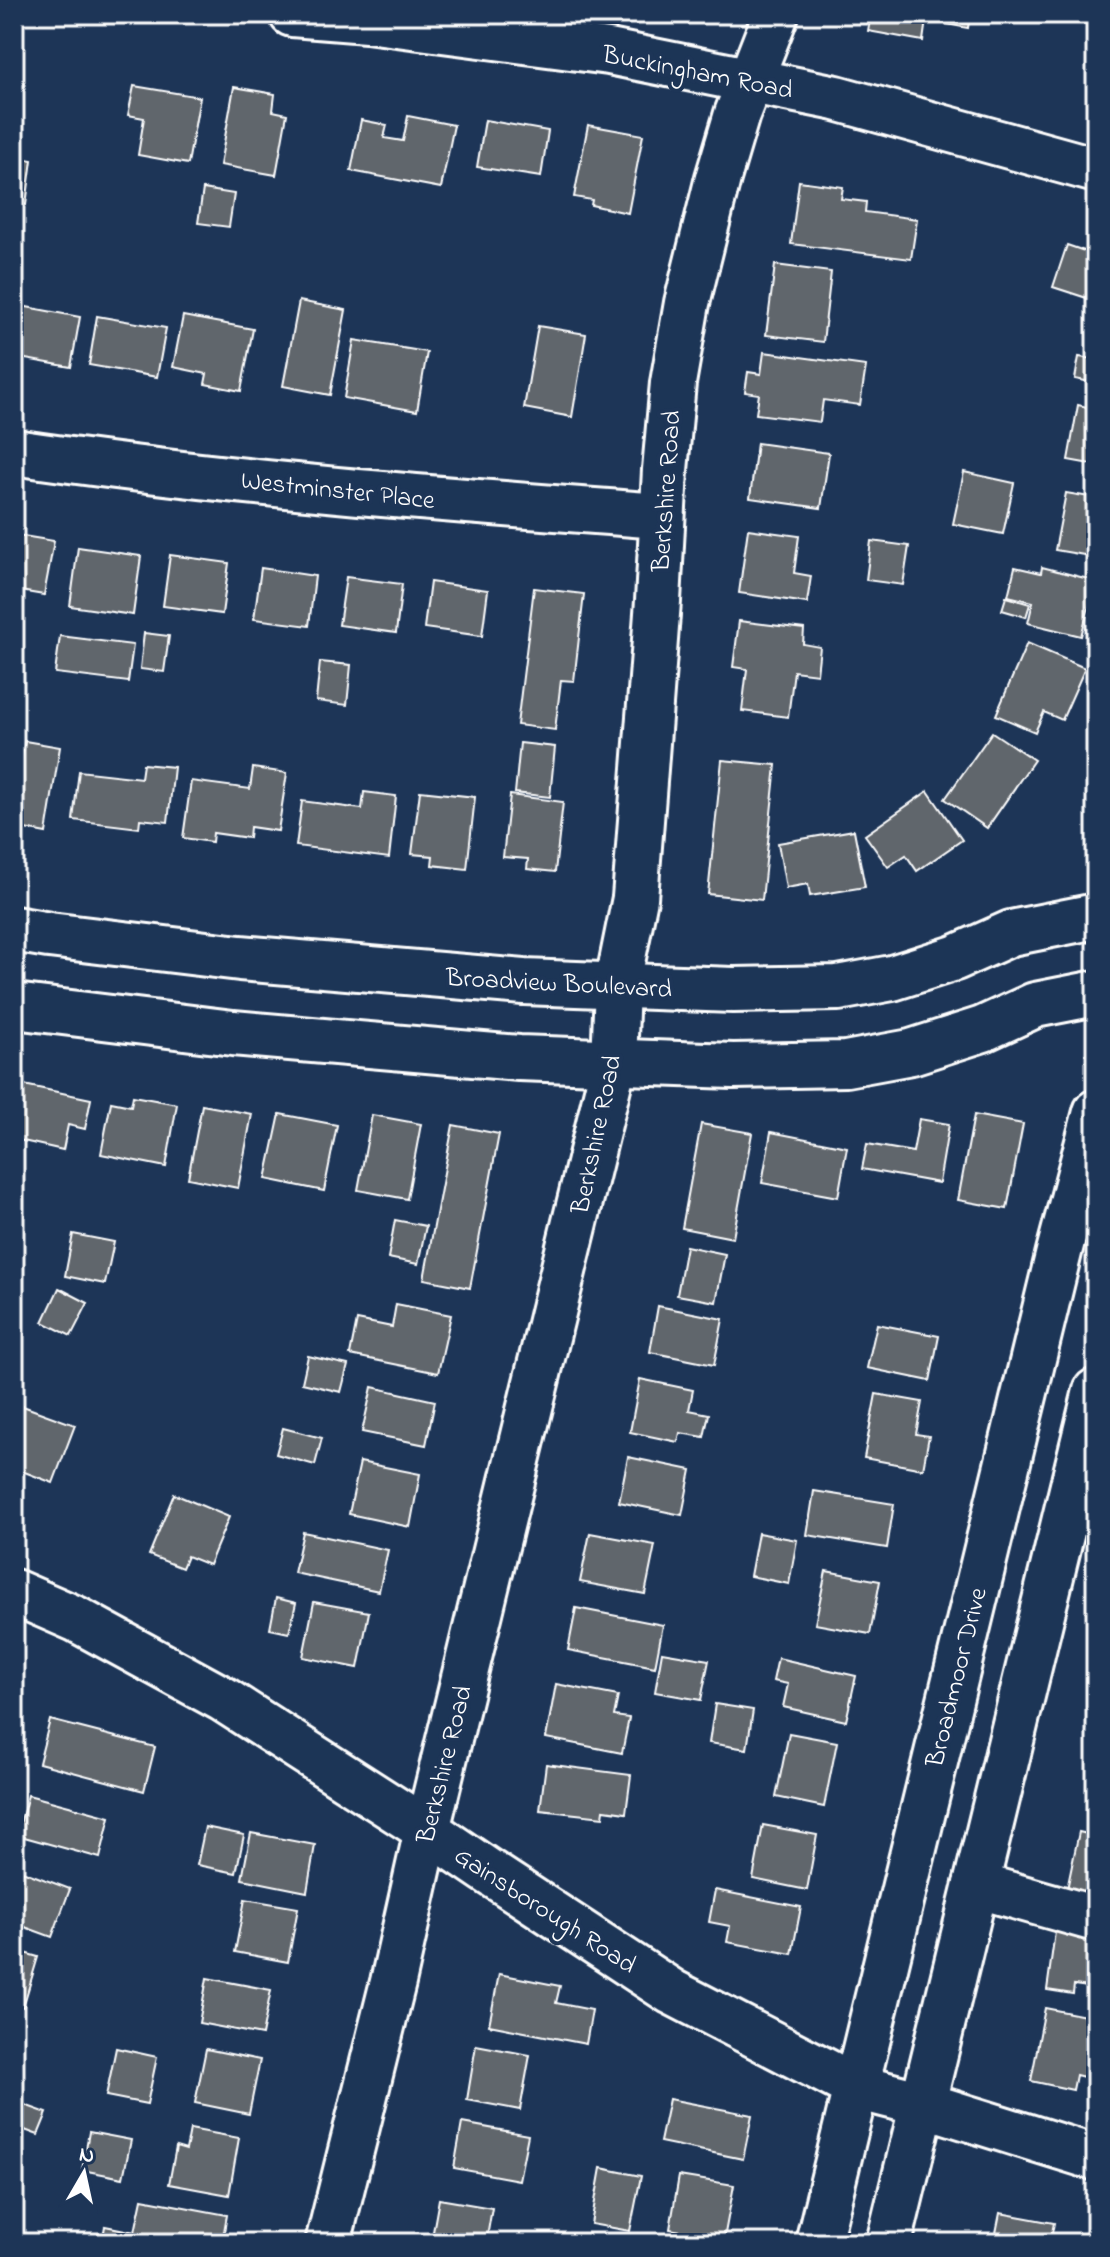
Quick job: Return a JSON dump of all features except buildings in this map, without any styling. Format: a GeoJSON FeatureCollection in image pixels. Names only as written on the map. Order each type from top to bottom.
{"type":"FeatureCollection","features":[{"type":"Feature","properties":{"kind":"street","name":"Buckingham Road"},"geometry":{"type":"LineString","coordinates":[[292,14],[367,20],[609,52],[836,98],[1096,170]]}},
{"type":"Feature","properties":{"kind":"street","name":"Berkshire Road"},"geometry":{"type":"LineString","coordinates":[[328,2243],[614,1062],[617,987],[635,898],[673,383],[687,303],[718,178],[737,114],[776,14]]}},
{"type":"Feature","properties":{"kind":"street","name":"Westminster Place"},"geometry":{"type":"LineString","coordinates":[[14,452],[116,467],[426,498],[662,516]]}},
{"type":"Feature","properties":{"kind":"street","name":"Broadview Boulevard"},"geometry":{"type":"LineString","coordinates":[[14,929],[240,958],[508,981],[733,990],[838,988],[905,974],[955,958],[1011,933],[1096,916]]}},
{"type":"Feature","properties":{"kind":"street"},"geometry":{"type":"LineString","coordinates":[[14,1006],[233,1033],[519,1058],[733,1066],[846,1064],[911,1052],[983,1029],[1035,1005],[1096,993]]}},
{"type":"Feature","properties":{"kind":"street","name":"Broadmoor Drive"},"geometry":{"type":"LineString","coordinates":[[818,2243],[1059,1252],[1096,1112]]}},
{"type":"Feature","properties":{"kind":"street"},"geometry":{"type":"LineString","coordinates":[[889,2243],[1096,1391]]}},
{"type":"Feature","properties":{"kind":"street","name":"Gainsborough Road"},"geometry":{"type":"LineString","coordinates":[[14,1592],[76,1619],[223,1699],[672,1992],[856,2087],[923,2104],[1096,2158]]}},
{"type":"Feature","properties":{"kind":"street"},"geometry":{"type":"LineString","coordinates":[[976,1885],[1096,1919]]}}]}
